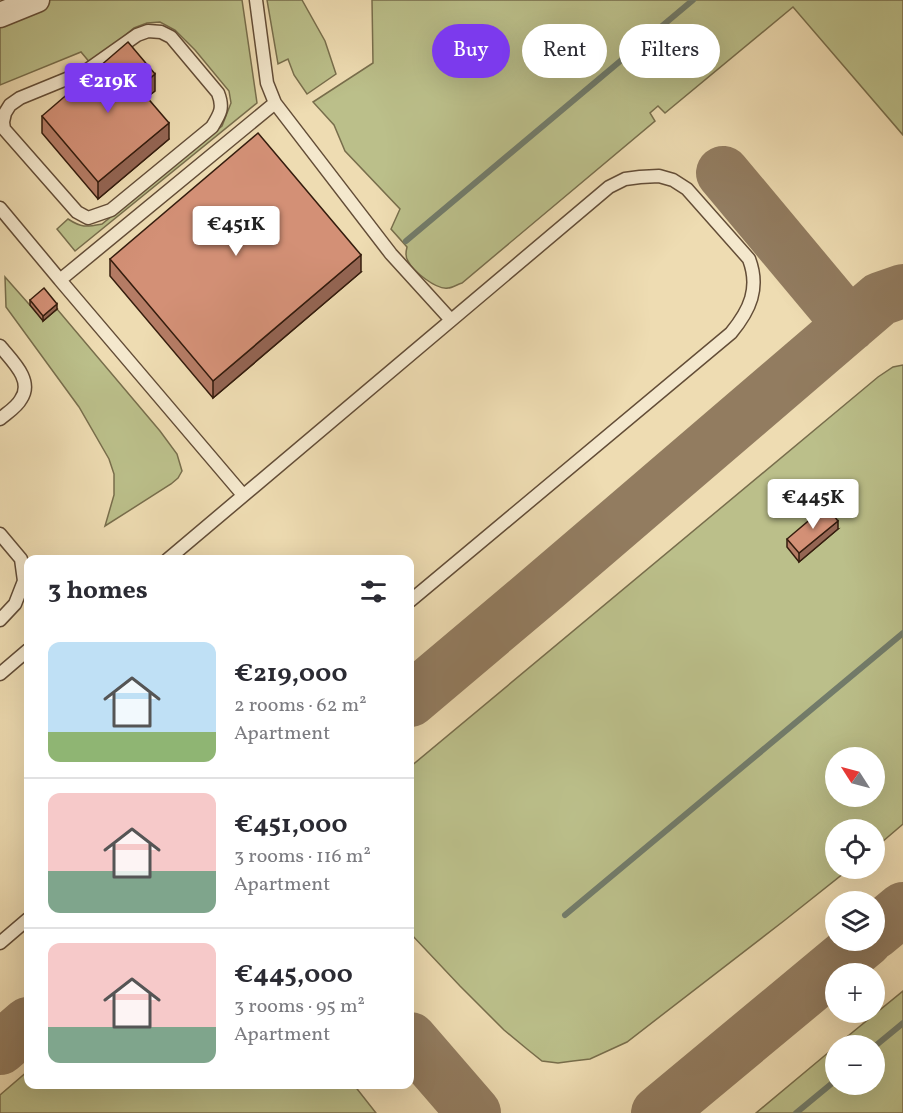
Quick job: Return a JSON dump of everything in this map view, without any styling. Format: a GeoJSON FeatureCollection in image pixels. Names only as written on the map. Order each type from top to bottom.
{"type":"FeatureCollection","features":[{"type":"Feature","properties":{"kind":"street"},"geometry":{"type":"LineString","coordinates":[[0,15],[37,0]]}},
{"type":"Feature","properties":{"kind":"lane"},"geometry":{"type":"LineString","coordinates":[[256,0],[267,83],[275,103],[392,254],[451,320]]}},
{"type":"Feature","properties":{"kind":"lane"},"geometry":{"type":"LineString","coordinates":[[148,31],[161,32],[171,37],[208,80],[221,101],[220,114],[212,127],[111,210],[88,219],[77,212],[10,136],[4,129],[3,122],[5,112],[10,105],[20,98],[86,71],[137,35],[148,31]]}},
{"type":"Feature","properties":{"kind":"lane"},"geometry":{"type":"LineString","coordinates":[[60,280],[275,103]]}},
{"type":"Feature","properties":{"kind":"lane"},"geometry":{"type":"LineString","coordinates":[[0,145],[10,136]]}},
{"type":"Feature","properties":{"kind":"lane"},"geometry":{"type":"LineString","coordinates":[[172,555],[609,188],[625,179],[659,176],[673,180],[687,189],[749,259],[754,285],[748,310],[731,333],[414,598]]}},
{"type":"Feature","properties":{"kind":"lane"},"geometry":{"type":"LineString","coordinates":[[0,208],[243,495]]}},
{"type":"Feature","properties":{"kind":"lane"},"geometry":{"type":"LineString","coordinates":[[0,346],[22,374],[26,389],[21,400],[0,419]]}},
{"type":"Feature","properties":{"kind":"lane"},"geometry":{"type":"LineString","coordinates":[[0,534],[21,559],[24,581],[15,604],[0,620]]}},
{"type":"Feature","properties":{"kind":"lane"},"geometry":{"type":"LineString","coordinates":[[0,674],[24,653]]}},
{"type":"Feature","properties":{"kind":"lane"},"geometry":{"type":"LineString","coordinates":[[0,943],[24,922]]}},
{"type":"Feature","properties":{"kind":"green space"},"geometry":{"type":"Polygon","coordinates":[[[50,0],[242,0],[257,103],[75,251],[57,229],[68,219],[84,226],[102,224],[222,126],[231,103],[229,91],[195,50],[175,30],[160,22],[147,23],[134,28],[91,64],[81,52],[0,85],[0,20],[50,0]]]}},
{"type":"Feature","properties":{"kind":"green space"},"geometry":{"type":"Polygon","coordinates":[[[267,0],[302,0],[325,41],[336,74],[307,94],[294,75],[288,59],[278,64],[267,0]]]}},
{"type":"Feature","properties":{"kind":"green space"},"geometry":{"type":"Polygon","coordinates":[[[372,0],[903,0],[903,135],[793,7],[720,67],[720,24],[619,24],[619,78],[707,78],[665,113],[658,106],[650,113],[655,121],[462,283],[443,288],[425,279],[406,258],[407,247],[391,229],[400,209],[345,151],[334,125],[313,102],[373,63],[372,0]]]}},
{"type":"Feature","properties":{"kind":"green space"},"geometry":{"type":"Polygon","coordinates":[[[5,277],[43,320],[57,309],[177,454],[182,471],[178,478],[105,526],[114,495],[114,474],[109,459],[79,407],[6,307],[5,277]]]}},
{"type":"Feature","properties":{"kind":"green space"},"geometry":{"type":"Polygon","coordinates":[[[903,365],[903,824],[885,839],[885,819],[825,819],[825,879],[836,879],[627,1042],[590,1059],[558,1063],[542,1061],[504,1030],[414,937],[414,764],[878,377],[893,367],[903,365]]]}},
{"type":"Feature","properties":{"kind":"green space"},"geometry":{"type":"Polygon","coordinates":[[[903,991],[903,1113],[756,1113],[825,1055],[825,1095],[885,1095],[885,1035],[849,1035],[864,1023],[885,1023],[885,1006],[903,991]]]}},
{"type":"Feature","properties":{"kind":"green space"},"geometry":{"type":"Polygon","coordinates":[[[24,1074],[24,1089],[357,1089],[376,1113],[0,1113],[0,1095],[24,1074]]]}},
{"type":"Feature","properties":{"kind":"building"},"geometry":{"type":"Polygon","coordinates":[[[128,42],[155,74],[139,88],[169,123],[98,182],[42,116],[128,42]]]}},
{"type":"Feature","properties":{"kind":"building"},"geometry":{"type":"Polygon","coordinates":[[[258,133],[361,255],[213,381],[110,259],[258,133]]]}},
{"type":"Feature","properties":{"kind":"building"},"geometry":{"type":"Polygon","coordinates":[[[44,288],[57,304],[43,316],[30,300],[44,288]]]}},
{"type":"Feature","properties":{"kind":"building"},"geometry":{"type":"Polygon","coordinates":[[[826,506],[838,521],[799,553],[787,539],[826,506]]]}},
{"type":"Feature","properties":{"kind":"waterway"},"geometry":{"type":"LineString","coordinates":[[406,241],[693,0]]}},
{"type":"Feature","properties":{"kind":"waterway"},"geometry":{"type":"LineString","coordinates":[[565,915],[903,633]]}},
{"type":"Feature","properties":{"kind":"waterway"},"geometry":{"type":"LineString","coordinates":[[885,1038],[903,1023]]}},
{"type":"Feature","properties":{"kind":"waterway"},"geometry":{"type":"LineString","coordinates":[[796,1113],[825,1089]]}},
{"type":"Feature","properties":{"kind":"taxiway"},"geometry":{"type":"LineString","coordinates":[[723,173],[850,325]]}},
{"type":"Feature","properties":{"kind":"taxiway"},"geometry":{"type":"LineString","coordinates":[[414,697],[880,299],[903,291]]}},
{"type":"Feature","properties":{"kind":"taxiway"},"geometry":{"type":"LineString","coordinates":[[885,924],[903,909]]}},
{"type":"Feature","properties":{"kind":"taxiway"},"geometry":{"type":"LineString","coordinates":[[658,1113],[853,951]]}},
{"type":"Feature","properties":{"kind":"taxiway"},"geometry":{"type":"LineString","coordinates":[[0,1048],[24,1027]]}},
{"type":"Feature","properties":{"kind":"taxiway"},"geometry":{"type":"LineString","coordinates":[[414,1044],[474,1113]]}}]}
